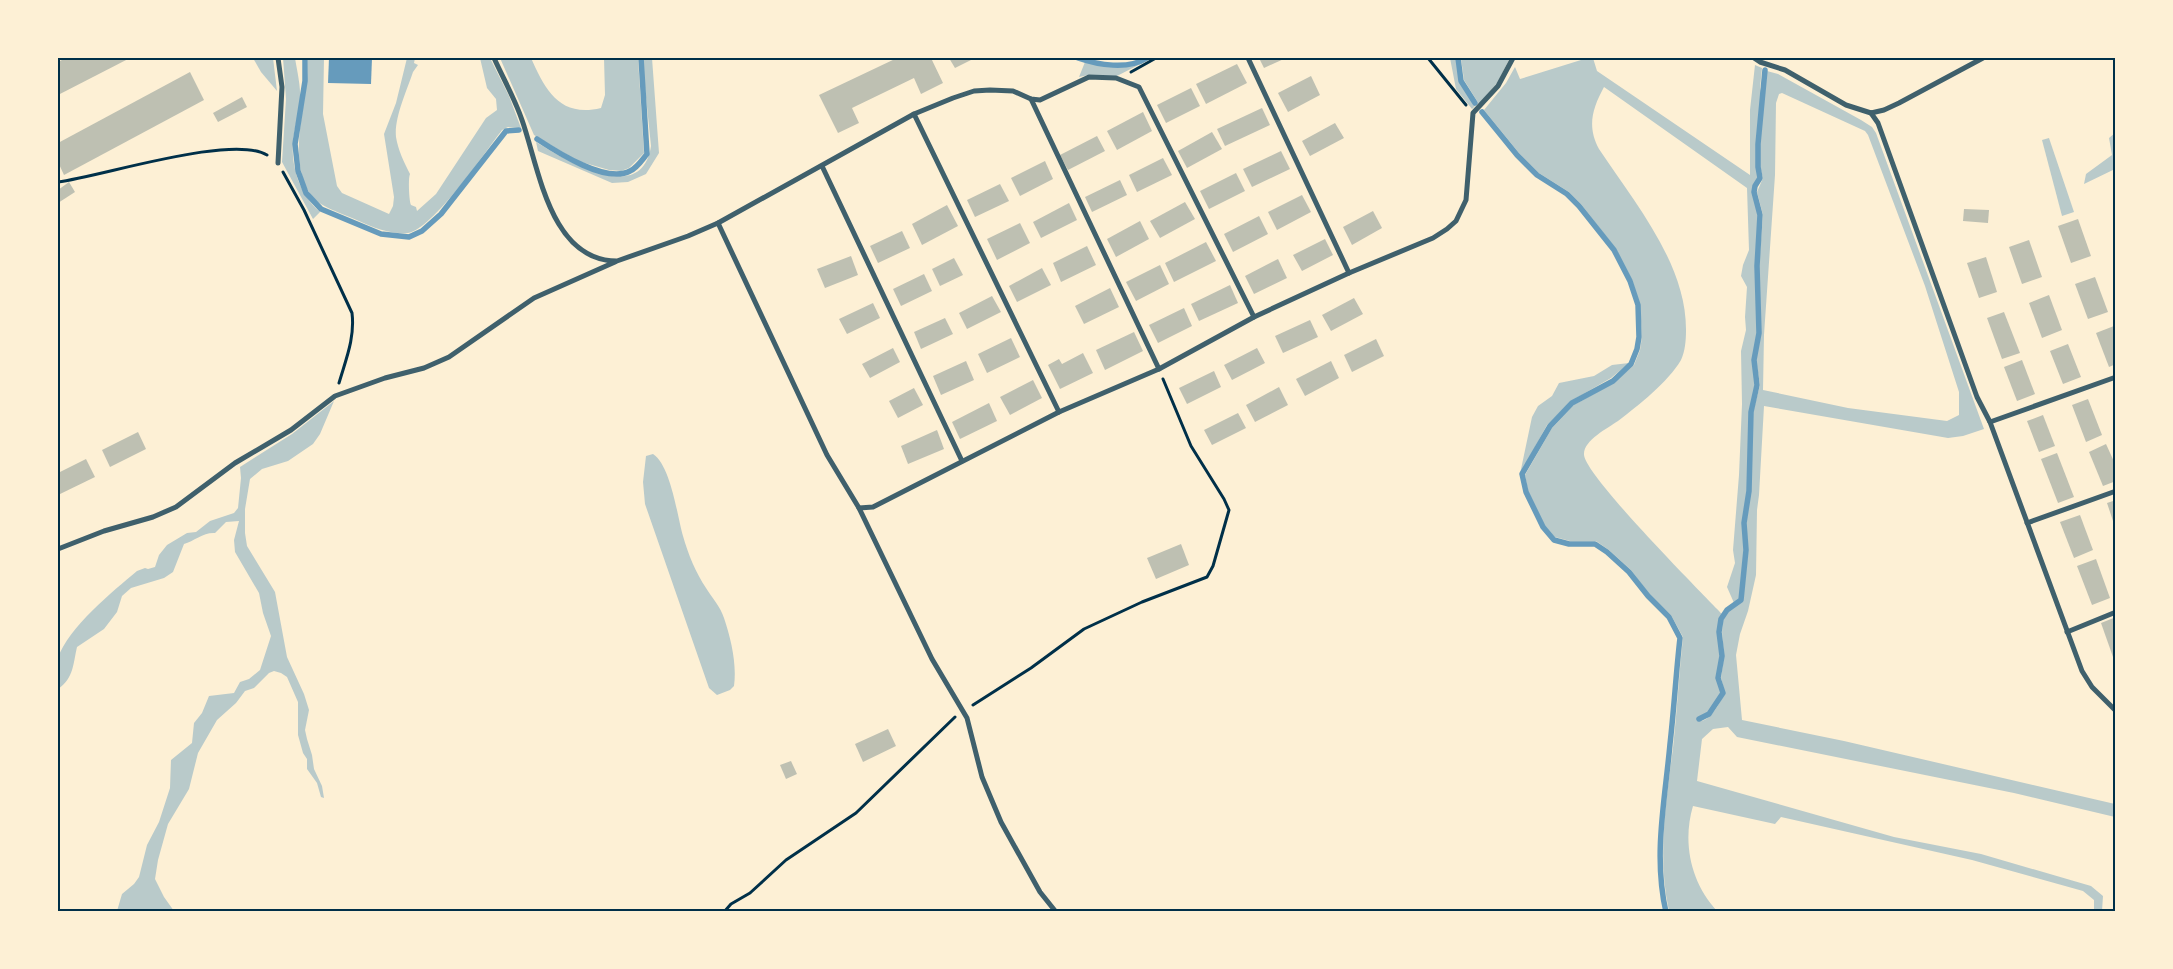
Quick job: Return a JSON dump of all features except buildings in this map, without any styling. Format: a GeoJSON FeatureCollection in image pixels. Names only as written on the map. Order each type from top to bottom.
{"type":"FeatureCollection","features":[{"type":"Feature","properties":{"kind":"street"},"geometry":{"type":"LineString","coordinates":[[278,58],[282,87],[278,164]]}},
{"type":"Feature","properties":{"kind":"street"},"geometry":{"type":"LineString","coordinates":[[494,58],[522,120],[556,220],[565,234],[584,251],[606,261],[617,261]]}},
{"type":"Feature","properties":{"kind":"street"},"geometry":{"type":"LineString","coordinates":[[1248,58],[1349,273]]}},
{"type":"Feature","properties":{"kind":"street"},"geometry":{"type":"LineString","coordinates":[[859,508],[873,507],[1059,412],[1159,369],[1254,317],[1349,273],[1433,238],[1456,221],[1466,200],[1473,113],[1498,86],[1513,58]]}},
{"type":"Feature","properties":{"kind":"street"},"geometry":{"type":"LineString","coordinates":[[1754,58],[1760,62],[1785,70],[1846,105],[1871,113],[1884,110],[1899,103],[1983,58]]}},
{"type":"Feature","properties":{"kind":"street"},"geometry":{"type":"LineString","coordinates":[[58,550],[104,531],[153,517],[176,507],[235,463],[290,430],[335,396],[385,378],[424,368],[449,357],[534,298],[617,261],[688,236],[718,223],[914,114],[974,91],[1012,91],[1031,99],[1040,100],[1089,77],[1116,78],[1139,87],[1254,317]]}},
{"type":"Feature","properties":{"kind":"street"},"geometry":{"type":"LineString","coordinates":[[1031,99],[1159,369]]}},
{"type":"Feature","properties":{"kind":"street"},"geometry":{"type":"LineString","coordinates":[[1871,113],[1878,123],[1977,397],[1990,422],[2082,671],[2092,686],[2116,711]]}},
{"type":"Feature","properties":{"kind":"street"},"geometry":{"type":"LineString","coordinates":[[914,114],[1059,412]]}},
{"type":"Feature","properties":{"kind":"street"},"geometry":{"type":"LineString","coordinates":[[822,166],[962,461]]}},
{"type":"Feature","properties":{"kind":"street"},"geometry":{"type":"LineString","coordinates":[[718,223],[827,455],[859,508],[932,658],[966,718],[982,777],[1001,822],[1040,892],[1056,912]]}},
{"type":"Feature","properties":{"kind":"street"},"geometry":{"type":"LineString","coordinates":[[1990,422],[2116,377]]}},
{"type":"Feature","properties":{"kind":"street"},"geometry":{"type":"LineString","coordinates":[[2027,523],[2116,491]]}},
{"type":"Feature","properties":{"kind":"street"},"geometry":{"type":"LineString","coordinates":[[2067,632],[2116,612]]}},
{"type":"Feature","properties":{"kind":"path"},"geometry":{"type":"LineString","coordinates":[[1116,78],[1156,58]]}},
{"type":"Feature","properties":{"kind":"path"},"geometry":{"type":"LineString","coordinates":[[1428,58],[1473,113]]}},
{"type":"Feature","properties":{"kind":"path"},"geometry":{"type":"LineString","coordinates":[[58,182],[189,154],[227,149],[253,149],[266,154],[278,164],[304,210],[352,313],[354,326],[352,342],[335,396]]}},
{"type":"Feature","properties":{"kind":"path"},"geometry":{"type":"LineString","coordinates":[[724,912],[731,904],[750,893],[786,860],[856,812],[963,712],[1031,668],[1084,629],[1142,602],[1207,577],[1213,566],[1228,510],[1224,499],[1191,446],[1159,369]]}},
{"type":"Feature","properties":{"kind":"shaded area"},"geometry":{"type":"Polygon","coordinates":[[[253,58],[273,58],[277,91],[261,72],[253,58]]]}},
{"type":"Feature","properties":{"kind":"shaded area"},"geometry":{"type":"Polygon","coordinates":[[[283,58],[295,58],[300,95],[293,142],[295,171],[307,198],[320,212],[313,219],[282,162],[286,99],[283,58]]]}},
{"type":"Feature","properties":{"kind":"shaded area"},"geometry":{"type":"Polygon","coordinates":[[[308,58],[324,58],[323,114],[337,186],[342,193],[389,214],[393,206],[394,197],[384,134],[396,103],[407,58],[415,58],[414,63],[418,65],[413,72],[402,104],[397,121],[396,137],[403,160],[410,174],[410,203],[416,207],[417,211],[436,194],[486,118],[497,110],[496,99],[487,88],[480,58],[490,58],[509,96],[521,128],[508,127],[502,130],[444,205],[418,229],[408,233],[400,233],[377,228],[324,206],[313,197],[305,184],[299,161],[299,146],[308,58]]]}},
{"type":"Feature","properties":{"kind":"shaded area"},"geometry":{"type":"Polygon","coordinates":[[[500,58],[531,58],[548,90],[556,98],[564,105],[574,109],[587,110],[601,108],[605,95],[604,58],[638,58],[644,153],[629,168],[621,171],[609,170],[578,161],[534,135],[500,58]]]}},
{"type":"Feature","properties":{"kind":"shaded area"},"geometry":{"type":"Polygon","coordinates":[[[642,58],[652,58],[659,153],[646,174],[628,182],[612,183],[538,151],[536,142],[565,159],[601,174],[618,176],[633,174],[645,164],[651,146],[642,58]]]}},
{"type":"Feature","properties":{"kind":"shaded area"},"geometry":{"type":"Polygon","coordinates":[[[1152,58],[1115,77],[1088,75],[1079,77],[1085,62],[1125,67],[1152,58]]]}},
{"type":"Feature","properties":{"kind":"shaded area"},"geometry":{"type":"Polygon","coordinates":[[[1450,58],[1457,58],[1460,82],[1475,106],[1472,109],[1456,89],[1450,58]]]}},
{"type":"Feature","properties":{"kind":"shaded area"},"geometry":{"type":"Polygon","coordinates":[[[1461,58],[1510,58],[1497,83],[1479,104],[1464,80],[1461,58]]]}},
{"type":"Feature","properties":{"kind":"shaded area"},"geometry":{"type":"Polygon","coordinates":[[[1580,58],[1593,58],[1597,71],[1750,175],[1750,110],[1755,65],[1762,68],[1760,88],[1762,97],[1756,144],[1758,177],[1752,192],[1758,215],[1755,266],[1757,333],[1752,360],[1755,385],[1749,412],[1747,491],[1742,523],[1744,550],[1739,600],[1734,603],[1727,587],[1735,563],[1733,550],[1742,404],[1741,351],[1746,330],[1747,287],[1741,276],[1749,250],[1747,188],[1604,87],[1596,103],[1592,118],[1593,133],[1599,149],[1642,212],[1668,258],[1678,282],[1684,306],[1686,335],[1681,360],[1669,377],[1635,408],[1592,439],[1584,454],[1589,466],[1622,508],[1722,614],[1718,632],[1720,656],[1717,678],[1721,693],[1708,713],[1699,717],[1700,721],[1711,715],[1725,694],[1721,678],[1724,656],[1723,620],[1728,611],[1743,601],[1748,550],[1746,524],[1751,491],[1753,412],[1760,385],[1756,360],[1761,334],[1759,266],[1763,215],[1757,192],[1763,178],[1760,167],[1760,144],[1767,71],[1778,74],[1861,120],[1872,127],[1876,133],[1984,429],[1963,436],[1948,438],[1764,406],[1757,510],[1756,575],[1736,655],[1742,720],[1844,741],[2115,804],[2115,817],[2014,793],[1737,737],[1728,727],[1713,729],[1702,739],[1697,781],[1894,837],[1981,854],[2091,886],[2103,896],[2102,911],[2094,911],[2094,900],[2083,891],[1972,860],[1781,817],[1775,824],[1693,806],[1688,834],[1691,862],[1701,888],[1717,911],[1669,911],[1665,891],[1664,830],[1683,637],[1671,615],[1650,595],[1631,570],[1609,550],[1596,541],[1570,541],[1555,537],[1545,526],[1528,491],[1525,475],[1552,428],[1574,405],[1615,382],[1634,365],[1640,350],[1642,337],[1640,305],[1632,280],[1616,249],[1581,204],[1569,192],[1539,173],[1519,153],[1484,110],[1506,83],[1515,67],[1520,79],[1581,60],[1580,58]],[[1782,93],[1779,94],[1776,103],[1775,175],[1764,335],[1763,390],[1848,408],[1947,421],[1959,415],[1959,392],[1925,286],[1865,131],[1782,93]]]}},
{"type":"Feature","properties":{"kind":"shaded area"},"geometry":{"type":"Polygon","coordinates":[[[2115,133],[2115,169],[2084,184],[2086,174],[2112,155],[2109,138],[2115,133]]]}},
{"type":"Feature","properties":{"kind":"shaded area"},"geometry":{"type":"Polygon","coordinates":[[[2049,138],[2074,212],[2062,216],[2042,140],[2049,138]]]}},
{"type":"Feature","properties":{"kind":"shaded area"},"geometry":{"type":"Polygon","coordinates":[[[1629,363],[1611,378],[1571,401],[1547,425],[1520,474],[1532,417],[1538,406],[1552,396],[1559,383],[1594,376],[1612,365],[1629,363]]]}},
{"type":"Feature","properties":{"kind":"shaded area"},"geometry":{"type":"Polygon","coordinates":[[[334,401],[320,434],[313,444],[288,461],[262,469],[250,479],[245,509],[247,546],[275,592],[287,657],[304,694],[309,710],[305,730],[314,769],[322,786],[324,798],[321,797],[317,783],[307,769],[307,759],[303,753],[298,735],[298,702],[287,677],[274,671],[269,673],[254,688],[245,691],[236,703],[217,720],[198,753],[189,789],[168,824],[155,879],[174,911],[117,911],[122,894],[139,877],[147,845],[159,822],[170,788],[171,760],[192,743],[194,723],[202,713],[209,696],[234,693],[240,682],[249,679],[260,670],[271,636],[263,613],[259,593],[235,552],[234,540],[239,521],[226,522],[215,533],[203,535],[184,544],[173,572],[164,578],[131,588],[122,596],[117,612],[104,629],[77,647],[70,675],[58,689],[56,669],[63,646],[92,611],[116,589],[137,571],[155,567],[159,555],[167,545],[187,533],[196,532],[210,521],[234,513],[238,508],[241,478],[240,467],[292,434],[334,401]]]}},
{"type":"Feature","properties":{"kind":"shaded area"},"geometry":{"type":"Polygon","coordinates":[[[653,454],[659,460],[669,480],[687,550],[702,582],[724,618],[729,634],[734,660],[734,686],[730,690],[717,695],[709,688],[645,504],[643,482],[646,456],[653,454]]]}},
{"type":"Feature","properties":{"kind":"water"},"geometry":{"type":"Polygon","coordinates":[[[329,58],[372,58],[371,84],[328,83],[329,58]]]}},
{"type":"Feature","properties":{"kind":"waterway"},"geometry":{"type":"LineString","coordinates":[[305,58],[305,81],[295,144],[298,171],[306,193],[321,209],[381,234],[409,237],[422,231],[441,214],[506,131],[519,130]]}},
{"type":"Feature","properties":{"kind":"waterway"},"geometry":{"type":"LineString","coordinates":[[537,139],[582,165],[595,170],[620,174],[635,168],[647,154],[641,58]]}},
{"type":"Feature","properties":{"kind":"waterway"},"geometry":{"type":"LineString","coordinates":[[1078,58],[1095,63],[1113,65],[1131,64],[1147,58]]}},
{"type":"Feature","properties":{"kind":"waterway"},"geometry":{"type":"LineString","coordinates":[[1458,58],[1461,81],[1475,103]]}},
{"type":"Feature","properties":{"kind":"waterway"},"geometry":{"type":"LineString","coordinates":[[1699,719],[1709,714],[1723,693],[1718,678],[1722,656],[1719,632],[1721,619],[1727,610],[1741,600],[1746,550],[1744,523],[1749,491],[1751,412],[1757,385],[1754,360],[1759,333],[1757,266],[1760,215],[1754,192],[1760,178],[1758,144],[1765,70]]}},
{"type":"Feature","properties":{"kind":"waterway"},"geometry":{"type":"LineString","coordinates":[[1482,112],[1517,155],[1537,175],[1567,194],[1579,206],[1614,250],[1630,281],[1638,305],[1639,337],[1631,364],[1613,381],[1572,403],[1550,426],[1522,474],[1526,492],[1543,527],[1554,540],[1569,544],[1595,544],[1607,552],[1629,572],[1648,596],[1669,617],[1680,638],[1661,828],[1660,870],[1666,912]]}}]}
